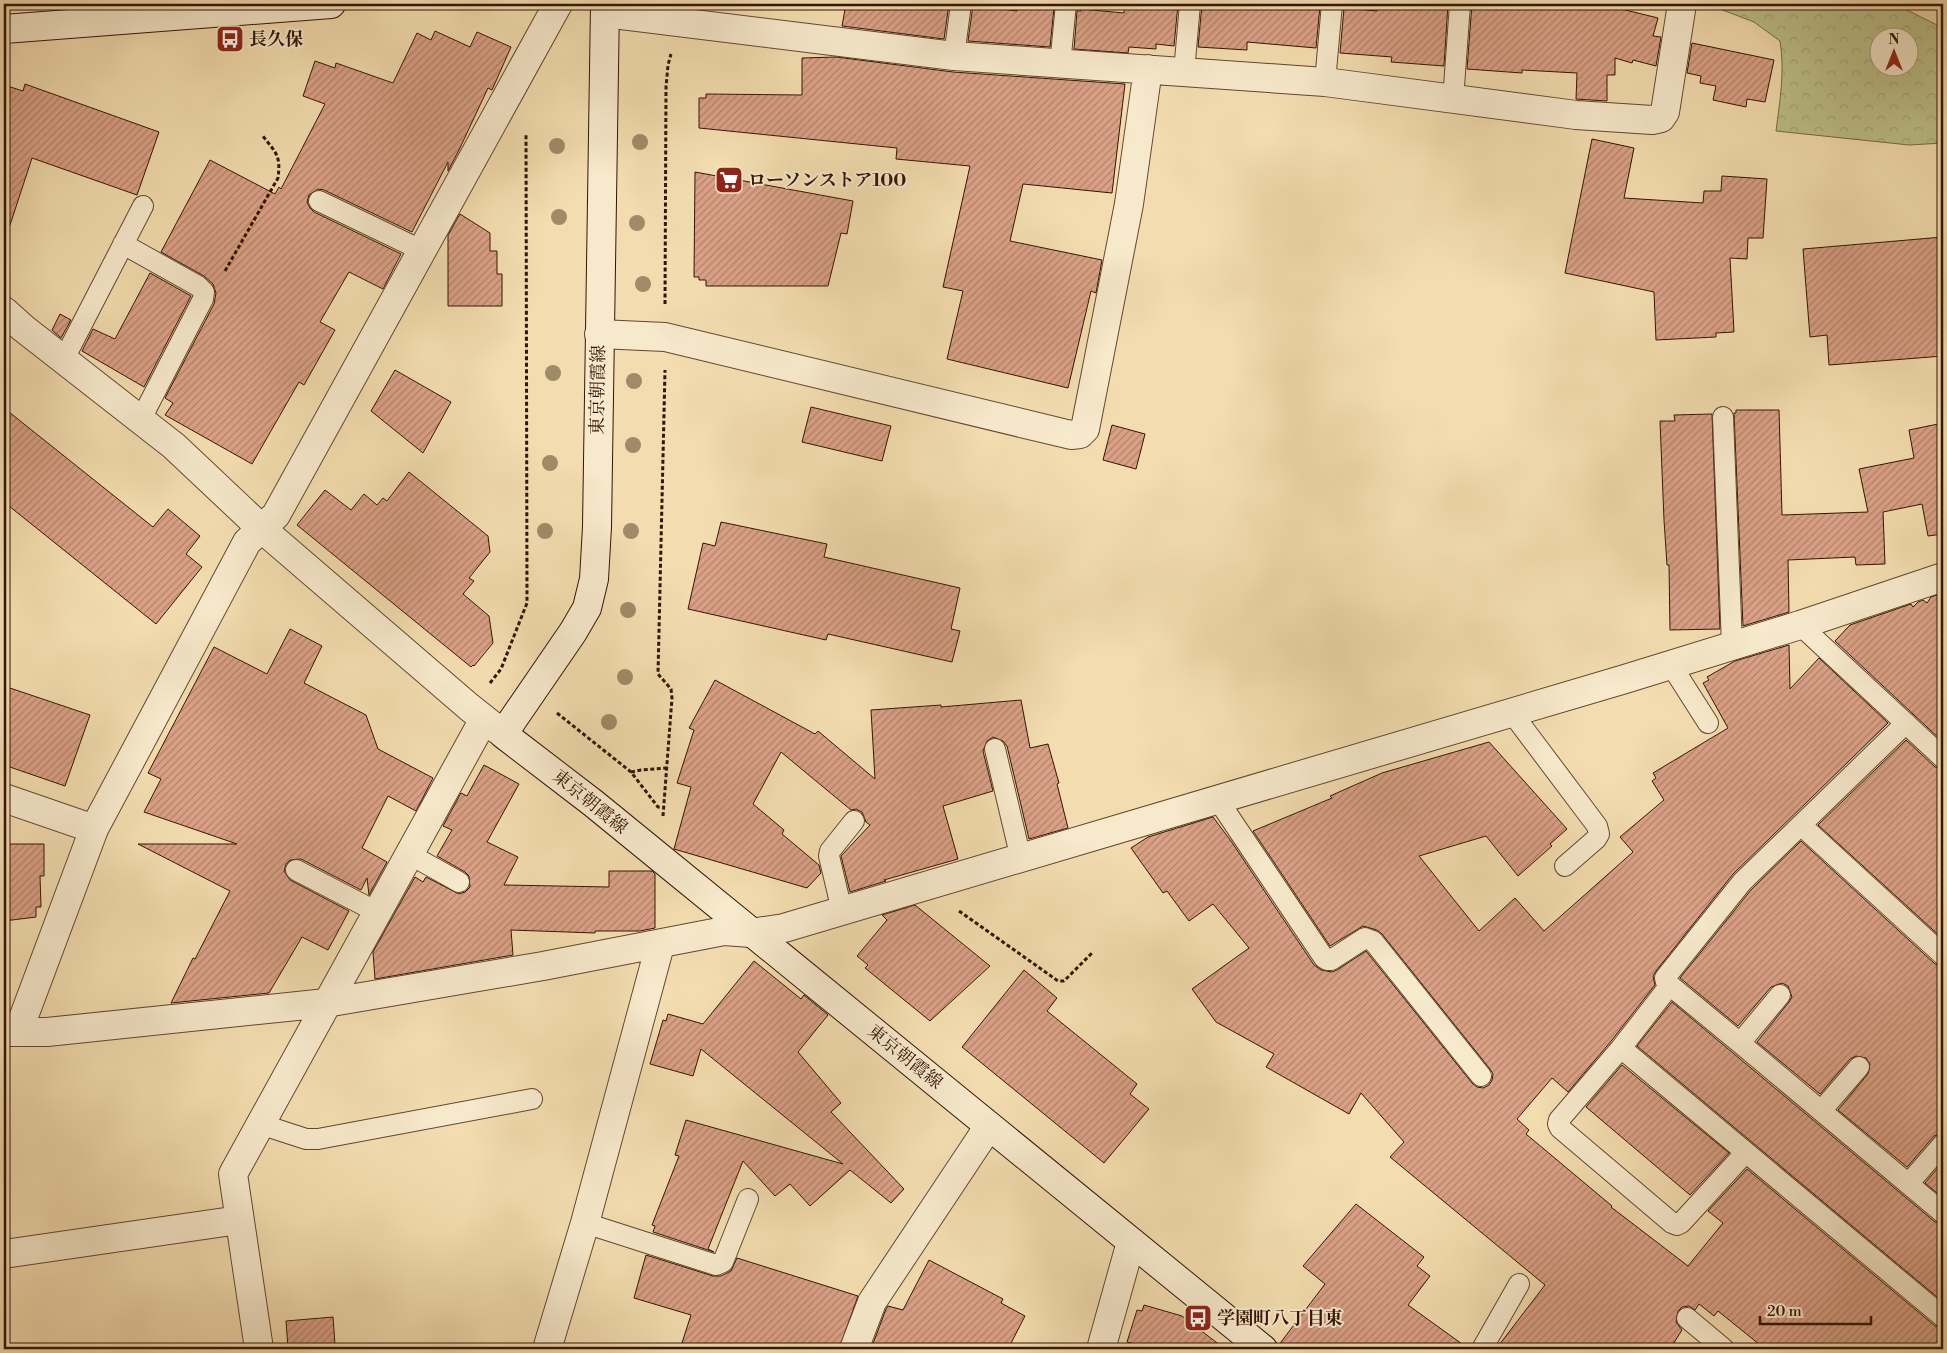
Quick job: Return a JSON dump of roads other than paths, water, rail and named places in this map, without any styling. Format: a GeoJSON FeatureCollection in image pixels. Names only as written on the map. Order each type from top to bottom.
{"type":"FeatureCollection","features":[{"type":"Feature","properties":{"kind":"street"},"geometry":{"type":"LineString","coordinates":[[4,29],[86,13],[325,4]]}},
{"type":"Feature","properties":{"kind":"street"},"geometry":{"type":"LineString","coordinates":[[558,4],[276,515],[247,542],[94,829],[11,1032],[47,1032],[326,1003],[660,945],[724,931],[751,932],[784,928],[1671,665],[1800,625],[1943,577]]}},
{"type":"Feature","properties":{"kind":"street"},"geometry":{"type":"LineString","coordinates":[[605,8],[684,22],[954,56],[1060,65],[1148,69],[1325,82],[1453,100],[1576,114],[1652,120],[1661,118],[1665,112],[1682,4]]}},
{"type":"Feature","properties":{"kind":"street","name":"東京朝霞線"},"geometry":{"type":"LineString","coordinates":[[605,8],[594,579],[586,608],[578,624],[532,693],[485,720],[650,850],[1262,1349]]}},
{"type":"Feature","properties":{"kind":"street"},"geometry":{"type":"LineString","coordinates":[[598,334],[665,337],[1071,435],[1080,434],[1085,429],[1129,204],[1148,69]]}},
{"type":"Feature","properties":{"kind":"street"},"geometry":{"type":"LineString","coordinates":[[4,311],[174,446],[261,528],[485,720],[376,912],[233,1174],[258,1349]]}},
{"type":"Feature","properties":{"kind":"street"},"geometry":{"type":"LineString","coordinates":[[4,798],[94,829]]}},
{"type":"Feature","properties":{"kind":"street"},"geometry":{"type":"LineString","coordinates":[[548,1349],[585,1223],[660,945]]}},
{"type":"Feature","properties":{"kind":"street"},"geometry":{"type":"LineString","coordinates":[[854,1349],[872,1302],[990,1126]]}},
{"type":"Feature","properties":{"kind":"street"},"geometry":{"type":"LineString","coordinates":[[4,1254],[239,1220]]}},
{"type":"Feature","properties":{"kind":"street"},"geometry":{"type":"LineString","coordinates":[[1101,1349],[1131,1242]]}},
{"type":"Feature","properties":{"kind":"lane"},"geometry":{"type":"LineString","coordinates":[[954,56],[961,4]]}},
{"type":"Feature","properties":{"kind":"lane"},"geometry":{"type":"LineString","coordinates":[[1060,65],[1066,4]]}},
{"type":"Feature","properties":{"kind":"lane"},"geometry":{"type":"LineString","coordinates":[[1184,72],[1190,4]]}},
{"type":"Feature","properties":{"kind":"lane"},"geometry":{"type":"LineString","coordinates":[[1325,82],[1332,4]]}},
{"type":"Feature","properties":{"kind":"lane"},"geometry":{"type":"LineString","coordinates":[[1453,100],[1460,4]]}},
{"type":"Feature","properties":{"kind":"lane"},"geometry":{"type":"LineString","coordinates":[[319,201],[423,251]]}},
{"type":"Feature","properties":{"kind":"lane"},"geometry":{"type":"LineString","coordinates":[[64,359],[144,206]]}},
{"type":"Feature","properties":{"kind":"lane"},"geometry":{"type":"LineString","coordinates":[[123,244],[198,286],[204,292],[203,299],[141,419]]}},
{"type":"Feature","properties":{"kind":"lane"},"geometry":{"type":"LineString","coordinates":[[1723,417],[1732,645]]}},
{"type":"Feature","properties":{"kind":"lane"},"geometry":{"type":"LineString","coordinates":[[1800,625],[1943,758]]}},
{"type":"Feature","properties":{"kind":"lane"},"geometry":{"type":"LineString","coordinates":[[1671,665],[1708,724]]}},
{"type":"Feature","properties":{"kind":"lane"},"geometry":{"type":"LineString","coordinates":[[1512,713],[1597,826],[1600,834],[1565,866]]}},
{"type":"Feature","properties":{"kind":"lane"},"geometry":{"type":"LineString","coordinates":[[1906,723],[1742,882],[1666,975],[1666,982],[1943,1213]]}},
{"type":"Feature","properties":{"kind":"lane"},"geometry":{"type":"LineString","coordinates":[[994,749],[1021,859]]}},
{"type":"Feature","properties":{"kind":"lane"},"geometry":{"type":"LineString","coordinates":[[1218,800],[1324,958],[1331,960],[1365,938],[1373,940],[1481,1076]]}},
{"type":"Feature","properties":{"kind":"lane"},"geometry":{"type":"LineString","coordinates":[[842,911],[829,856],[830,851],[854,821]]}},
{"type":"Feature","properties":{"kind":"lane"},"geometry":{"type":"LineString","coordinates":[[1802,825],[1943,955]]}},
{"type":"Feature","properties":{"kind":"lane"},"geometry":{"type":"LineString","coordinates":[[409,854],[459,882]]}},
{"type":"Feature","properties":{"kind":"lane"},"geometry":{"type":"LineString","coordinates":[[296,870],[376,912]]}},
{"type":"Feature","properties":{"kind":"lane"},"geometry":{"type":"LineString","coordinates":[[1670,986],[1621,1048],[1559,1120],[1558,1124],[1560,1128],[1672,1224],[1677,1225],[1681,1224],[1745,1153]]}},
{"type":"Feature","properties":{"kind":"lane"},"geometry":{"type":"LineString","coordinates":[[1740,1043],[1780,995]]}},
{"type":"Feature","properties":{"kind":"lane"},"geometry":{"type":"LineString","coordinates":[[1621,1048],[1943,1317]]}},
{"type":"Feature","properties":{"kind":"lane"},"geometry":{"type":"LineString","coordinates":[[1821,1111],[1859,1067]]}},
{"type":"Feature","properties":{"kind":"lane"},"geometry":{"type":"LineString","coordinates":[[260,1124],[306,1139],[318,1139],[532,1099]]}},
{"type":"Feature","properties":{"kind":"lane"},"geometry":{"type":"LineString","coordinates":[[1908,1184],[1943,1144]]}},
{"type":"Feature","properties":{"kind":"lane"},"geometry":{"type":"LineString","coordinates":[[585,1223],[716,1265],[723,1262],[748,1200]]}},
{"type":"Feature","properties":{"kind":"lane"},"geometry":{"type":"LineString","coordinates":[[1482,1349],[1519,1284]]}},
{"type":"Feature","properties":{"kind":"lane"},"geometry":{"type":"LineString","coordinates":[[1687,1318],[1724,1349]]}},
{"type":"Feature","properties":{"kind":"place","name":"長久保"},"geometry":{"type":"Point","coordinates":[230,39]}},
{"type":"Feature","properties":{"kind":"place","name":"ローソンストア100"},"geometry":{"type":"Point","coordinates":[729,180]}},
{"type":"Feature","properties":{"kind":"place","name":"学園町八丁目東"},"geometry":{"type":"Point","coordinates":[1198,1318]}}]}
